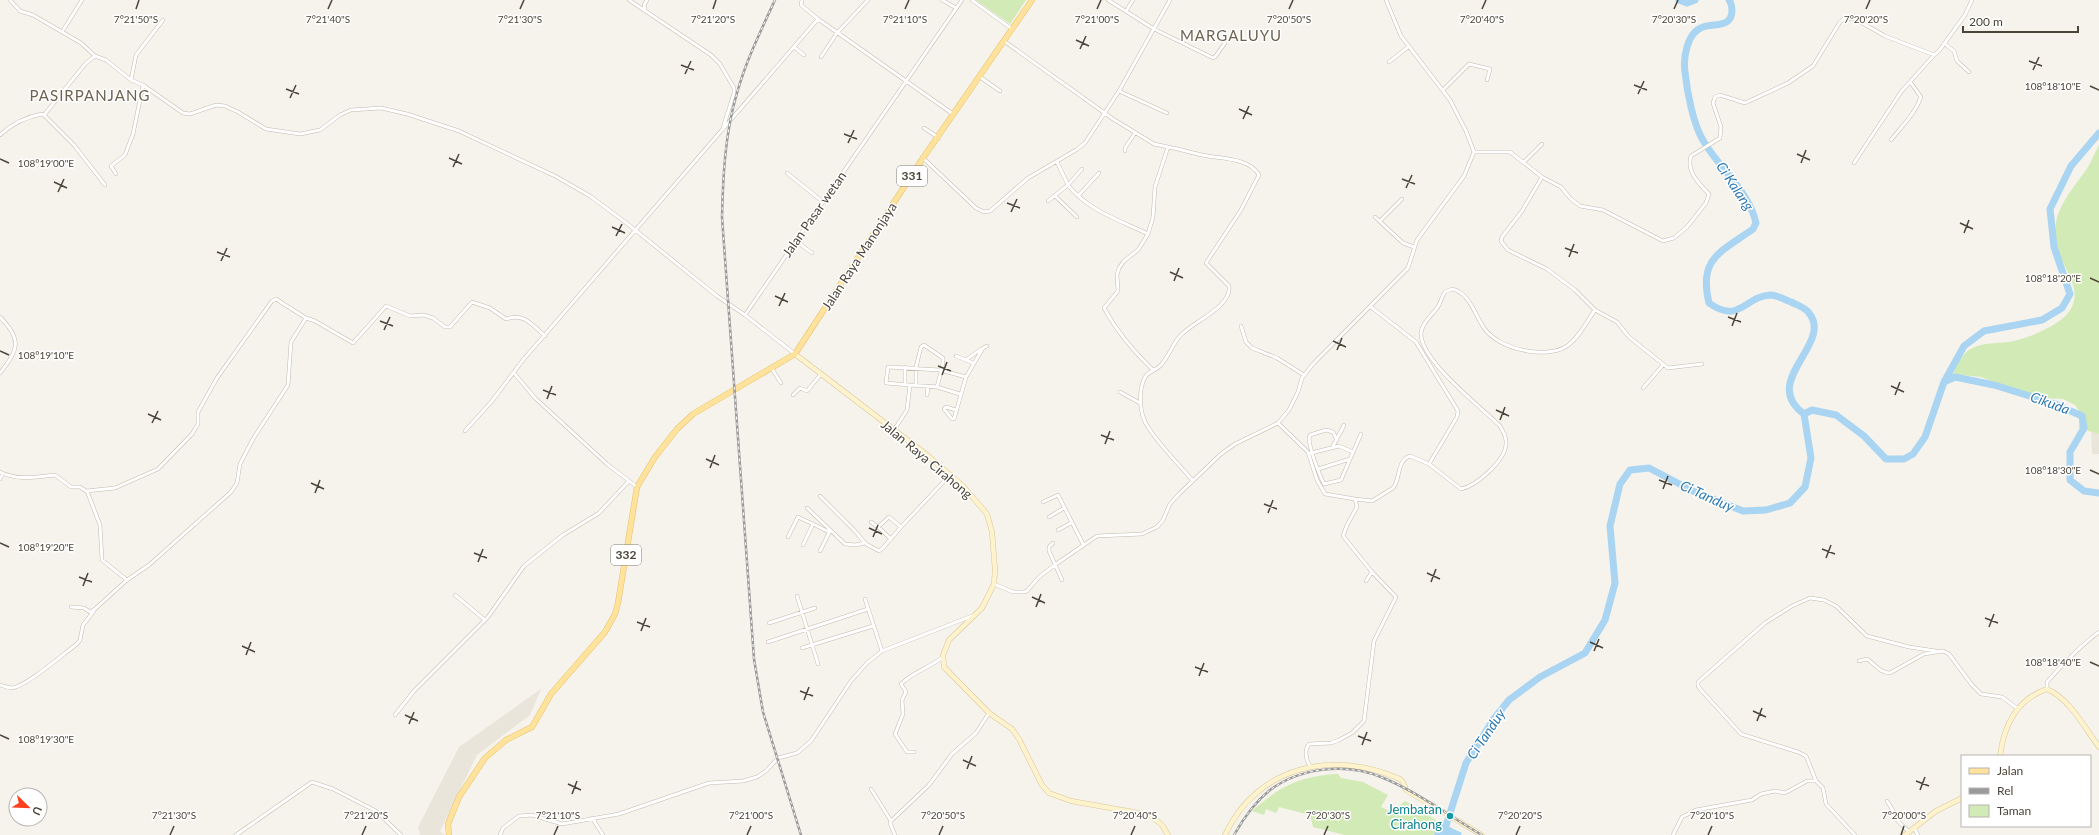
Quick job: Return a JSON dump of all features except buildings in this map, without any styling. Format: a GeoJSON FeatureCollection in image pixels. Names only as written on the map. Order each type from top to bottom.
{"type":"FeatureCollection","features":[{"type":"Feature","properties":{"kind":"main road","name":"Jalan Raya Manonjaya"},"geometry":{"type":"LineString","coordinates":[[796,354],[923,158],[939,138],[1032,0]]}},
{"type":"Feature","properties":{"kind":"main road","name":"332"},"geometry":{"type":"LineString","coordinates":[[449,835],[448,824],[459,797],[472,776],[497,746],[532,727],[551,694],[606,632],[615,614],[618,603],[637,487],[655,457],[687,419],[710,402],[772,369],[796,354]]}},
{"type":"Feature","properties":{"kind":"street"},"geometry":{"type":"LineString","coordinates":[[10,0],[20,11],[33,15],[81,43],[95,56],[106,60],[131,80],[143,85],[183,113],[190,114],[216,105],[225,106],[266,129],[300,134],[320,130],[340,115],[351,110],[381,108],[407,114],[464,134],[520,162],[555,176],[596,200],[722,300],[745,315],[796,354]]}},
{"type":"Feature","properties":{"kind":"street"},"geometry":{"type":"LineString","coordinates":[[62,32],[82,0]]}},
{"type":"Feature","properties":{"kind":"street"},"geometry":{"type":"LineString","coordinates":[[629,0],[693,41],[720,64],[734,88],[734,93],[723,130]]}},
{"type":"Feature","properties":{"kind":"street"},"geometry":{"type":"LineString","coordinates":[[645,10],[644,5],[647,0]]}},
{"type":"Feature","properties":{"kind":"street"},"geometry":{"type":"LineString","coordinates":[[802,0],[801,5],[818,19],[954,115]]}},
{"type":"Feature","properties":{"kind":"street"},"geometry":{"type":"LineString","coordinates":[[821,57],[838,33],[868,0]]}},
{"type":"Feature","properties":{"kind":"street"},"geometry":{"type":"LineString","coordinates":[[942,0],[956,8]]}},
{"type":"Feature","properties":{"kind":"street","name":"Jalan Pasar wetan"},"geometry":{"type":"LineString","coordinates":[[745,315],[962,0]]}},
{"type":"Feature","properties":{"kind":"street"},"geometry":{"type":"LineString","coordinates":[[972,0],[1012,29]]}},
{"type":"Feature","properties":{"kind":"street"},"geometry":{"type":"LineString","coordinates":[[1108,0],[1154,29],[1214,58],[1225,42]]}},
{"type":"Feature","properties":{"kind":"street"},"geometry":{"type":"LineString","coordinates":[[1126,11],[1133,0]]}},
{"type":"Feature","properties":{"kind":"street"},"geometry":{"type":"LineString","coordinates":[[923,158],[976,208],[984,212],[994,208],[1028,178],[1058,162],[1084,143],[1119,91],[1170,0]]}},
{"type":"Feature","properties":{"kind":"street"},"geometry":{"type":"LineString","coordinates":[[994,584],[1013,592],[1028,591],[1040,577],[1083,544],[1102,535],[1142,534],[1157,527],[1163,520],[1170,504],[1192,481],[1228,448],[1278,423],[1294,400],[1304,375],[1371,308],[1408,268],[1414,247],[1431,219],[1464,176],[1474,152],[1460,116],[1443,90],[1408,47],[1394,22],[1386,0]]}},
{"type":"Feature","properties":{"kind":"street"},"geometry":{"type":"LineString","coordinates":[[1854,164],[1901,92],[1911,83],[1918,71],[1945,44],[1965,15],[1972,0]]}},
{"type":"Feature","properties":{"kind":"street"},"geometry":{"type":"LineString","coordinates":[[1474,152],[1510,152],[1542,177],[1561,187],[1570,198],[1580,206],[1603,210],[1663,241],[1674,238],[1688,227],[1706,203],[1709,194],[1692,173],[1688,164],[1691,156],[1720,138],[1721,127],[1713,103],[1715,97],[1728,97],[1741,103],[1745,103],[1803,73],[1813,66],[1840,22],[1845,18],[1855,19],[1885,36],[1934,55]]}},
{"type":"Feature","properties":{"kind":"street"},"geometry":{"type":"LineString","coordinates":[[465,431],[514,373],[523,360],[818,19]]}},
{"type":"Feature","properties":{"kind":"street"},"geometry":{"type":"LineString","coordinates":[[131,80],[136,55],[163,20]]}},
{"type":"Feature","properties":{"kind":"street"},"geometry":{"type":"LineString","coordinates":[[1004,41],[1106,112],[1113,119],[1154,144],[1202,155],[1231,158],[1253,168],[1259,175],[1241,210],[1206,263],[1229,286],[1229,292],[1208,316],[1193,324],[1181,335],[1160,366],[1145,377],[1140,403],[1147,427],[1192,481]]}},
{"type":"Feature","properties":{"kind":"street"},"geometry":{"type":"LineString","coordinates":[[1945,44],[1954,51],[1957,61],[1969,72]]}},
{"type":"Feature","properties":{"kind":"street"},"geometry":{"type":"LineString","coordinates":[[794,47],[804,55]]}},
{"type":"Feature","properties":{"kind":"street"},"geometry":{"type":"LineString","coordinates":[[1389,62],[1408,47]]}},
{"type":"Feature","properties":{"kind":"street"},"geometry":{"type":"LineString","coordinates":[[44,115],[86,63],[95,56]]}},
{"type":"Feature","properties":{"kind":"street"},"geometry":{"type":"LineString","coordinates":[[1443,90],[1469,64],[1490,69],[1487,80]]}},
{"type":"Feature","properties":{"kind":"street"},"geometry":{"type":"LineString","coordinates":[[980,77],[1000,91]]}},
{"type":"Feature","properties":{"kind":"street"},"geometry":{"type":"LineString","coordinates":[[1891,140],[1912,116],[1921,97],[1911,83]]}},
{"type":"Feature","properties":{"kind":"street"},"geometry":{"type":"LineString","coordinates":[[116,174],[111,166],[124,156],[129,145],[133,134],[143,85]]}},
{"type":"Feature","properties":{"kind":"street"},"geometry":{"type":"LineString","coordinates":[[1119,91],[1167,113]]}},
{"type":"Feature","properties":{"kind":"street"},"geometry":{"type":"LineString","coordinates":[[0,134],[14,122],[34,115],[42,114],[74,145],[105,185]]}},
{"type":"Feature","properties":{"kind":"street"},"geometry":{"type":"LineString","coordinates":[[924,128],[939,138]]}},
{"type":"Feature","properties":{"kind":"street"},"geometry":{"type":"LineString","coordinates":[[1125,151],[1135,133]]}},
{"type":"Feature","properties":{"kind":"street"},"geometry":{"type":"LineString","coordinates":[[1524,162],[1542,144]]}},
{"type":"Feature","properties":{"kind":"street"},"geometry":{"type":"LineString","coordinates":[[1153,370],[1132,350],[1118,332],[1104,308],[1118,291],[1116,275],[1119,268],[1124,261],[1138,250],[1148,234],[1153,217],[1155,187],[1168,147]]}},
{"type":"Feature","properties":{"kind":"street"},"geometry":{"type":"LineString","coordinates":[[1058,162],[1068,185],[1090,206],[1148,234]]}},
{"type":"Feature","properties":{"kind":"street"},"geometry":{"type":"LineString","coordinates":[[1048,201],[1068,185],[1082,169]]}},
{"type":"Feature","properties":{"kind":"street"},"geometry":{"type":"LineString","coordinates":[[787,173],[823,202]]}},
{"type":"Feature","properties":{"kind":"street"},"geometry":{"type":"LineString","coordinates":[[1079,195],[1099,173]]}},
{"type":"Feature","properties":{"kind":"street"},"geometry":{"type":"LineString","coordinates":[[1542,177],[1501,241],[1508,250],[1547,269],[1576,290],[1595,310],[1617,322],[1629,338],[1663,365],[1671,368],[1702,364]]}},
{"type":"Feature","properties":{"kind":"street"},"geometry":{"type":"LineString","coordinates":[[1055,196],[1078,217]]}},
{"type":"Feature","properties":{"kind":"street"},"geometry":{"type":"LineString","coordinates":[[1380,221],[1402,199]]}},
{"type":"Feature","properties":{"kind":"street"},"geometry":{"type":"LineString","coordinates":[[1375,216],[1403,243],[1414,247]]}},
{"type":"Feature","properties":{"kind":"street"},"geometry":{"type":"LineString","coordinates":[[796,240],[812,253]]}},
{"type":"Feature","properties":{"kind":"street"},"geometry":{"type":"LineString","coordinates":[[1278,423],[1308,452],[1317,480],[1325,494],[1372,501],[1396,485],[1401,464],[1407,456],[1414,457],[1429,464],[1461,489],[1468,487],[1477,483],[1498,460],[1503,454],[1506,443],[1500,426],[1445,375],[1422,341],[1421,334],[1423,326],[1438,306],[1444,294],[1448,290],[1455,290],[1461,294],[1472,307],[1484,329],[1500,344],[1532,352],[1566,347],[1575,339],[1595,310]]}},
{"type":"Feature","properties":{"kind":"street"},"geometry":{"type":"LineString","coordinates":[[0,479],[1,473],[28,479],[55,475],[71,487],[80,487],[87,491],[115,488],[158,469],[192,434],[198,424],[198,412],[217,378],[272,301],[276,299],[306,318],[327,327],[353,343],[386,306],[410,316],[428,316],[446,327],[450,326],[472,302],[490,308],[506,319],[522,317],[545,336]]}},
{"type":"Feature","properties":{"kind":"street"},"geometry":{"type":"LineString","coordinates":[[1371,308],[1416,342],[1458,411],[1457,417],[1429,464]]}},
{"type":"Feature","properties":{"kind":"street"},"geometry":{"type":"LineString","coordinates":[[0,317],[11,328],[17,342],[16,350],[0,372]]}},
{"type":"Feature","properties":{"kind":"street"},"geometry":{"type":"LineString","coordinates":[[0,684],[10,688],[16,686],[39,672],[77,644],[80,640],[83,625],[95,609],[127,580],[149,565],[234,488],[240,464],[253,439],[288,384],[292,342],[306,318]]}},
{"type":"Feature","properties":{"kind":"street"},"geometry":{"type":"LineString","coordinates":[[1241,326],[1246,342],[1252,348],[1277,358],[1304,375]]}},
{"type":"Feature","properties":{"kind":"street"},"geometry":{"type":"LineString","coordinates":[[1416,342],[1422,341]]}},
{"type":"Feature","properties":{"kind":"street"},"geometry":{"type":"LineString","coordinates":[[916,385],[916,367],[921,347],[924,345],[943,358],[943,366],[940,370],[937,387]]}},
{"type":"Feature","properties":{"kind":"street"},"geometry":{"type":"LineString","coordinates":[[966,360],[987,346]]}},
{"type":"Feature","properties":{"kind":"street"},"geometry":{"type":"LineString","coordinates":[[956,410],[947,407],[944,410],[952,419],[956,410],[966,377],[983,348]]}},
{"type":"Feature","properties":{"kind":"street","name":"Jalan Raya Cirahong"},"geometry":{"type":"LineString","coordinates":[[796,354],[950,475],[974,497],[987,514],[992,532],[995,570],[994,584],[982,608],[949,640],[943,651],[943,657]]}},
{"type":"Feature","properties":{"kind":"street"},"geometry":{"type":"LineString","coordinates":[[956,356],[973,363]]}},
{"type":"Feature","properties":{"kind":"street"},"geometry":{"type":"LineString","coordinates":[[1643,388],[1663,365]]}},
{"type":"Feature","properties":{"kind":"street"},"geometry":{"type":"LineString","coordinates":[[960,394],[937,387],[886,382],[888,367],[916,367],[940,370],[966,377]]}},
{"type":"Feature","properties":{"kind":"street"},"geometry":{"type":"LineString","coordinates":[[905,367],[905,384]]}},
{"type":"Feature","properties":{"kind":"street"},"geometry":{"type":"LineString","coordinates":[[772,369],[781,383]]}},
{"type":"Feature","properties":{"kind":"street"},"geometry":{"type":"LineString","coordinates":[[514,373],[534,398],[628,482],[637,487]]}},
{"type":"Feature","properties":{"kind":"street"},"geometry":{"type":"LineString","coordinates":[[793,395],[800,388],[806,391],[821,374]]}},
{"type":"Feature","properties":{"kind":"street"},"geometry":{"type":"LineString","coordinates":[[894,430],[907,410],[910,385]]}},
{"type":"Feature","properties":{"kind":"street"},"geometry":{"type":"LineString","coordinates":[[927,395],[928,387]]}},
{"type":"Feature","properties":{"kind":"street"},"geometry":{"type":"LineString","coordinates":[[1120,392],[1140,403]]}},
{"type":"Feature","properties":{"kind":"street"},"geometry":{"type":"LineString","coordinates":[[1333,446],[1344,426],[1341,432]]}},
{"type":"Feature","properties":{"kind":"street"},"geometry":{"type":"LineString","coordinates":[[1337,440],[1333,432],[1328,430],[1310,435],[1308,440],[1324,484],[1337,482],[1343,478],[1361,434]]}},
{"type":"Feature","properties":{"kind":"street"},"geometry":{"type":"LineString","coordinates":[[1308,452],[1313,453],[1333,446],[1339,446],[1353,452]]}},
{"type":"Feature","properties":{"kind":"street"},"geometry":{"type":"LineString","coordinates":[[1318,469],[1350,459]]}},
{"type":"Feature","properties":{"kind":"street"},"geometry":{"type":"LineString","coordinates":[[820,496],[864,542],[879,551],[950,475]]}},
{"type":"Feature","properties":{"kind":"street"},"geometry":{"type":"LineString","coordinates":[[395,715],[414,691],[485,620],[524,566],[563,535],[598,514],[628,482]]}},
{"type":"Feature","properties":{"kind":"street"},"geometry":{"type":"LineString","coordinates":[[87,491],[100,526],[102,560],[127,580]]}},
{"type":"Feature","properties":{"kind":"street"},"geometry":{"type":"LineString","coordinates":[[1043,502],[1057,494],[1071,524],[1083,544]]}},
{"type":"Feature","properties":{"kind":"street"},"geometry":{"type":"LineString","coordinates":[[1310,766],[1306,760],[1306,749],[1309,744],[1331,743],[1339,740],[1352,733],[1364,721],[1374,641],[1396,599],[1391,590],[1372,572],[1343,536],[1357,507],[1355,499]]}},
{"type":"Feature","properties":{"kind":"street"},"geometry":{"type":"LineString","coordinates":[[807,508],[830,532],[848,545],[864,542]]}},
{"type":"Feature","properties":{"kind":"street"},"geometry":{"type":"LineString","coordinates":[[1050,517],[1064,508]]}},
{"type":"Feature","properties":{"kind":"street"},"geometry":{"type":"LineString","coordinates":[[788,537],[798,517],[830,532]]}},
{"type":"Feature","properties":{"kind":"street"},"geometry":{"type":"LineString","coordinates":[[878,527],[889,517],[901,527]]}},
{"type":"Feature","properties":{"kind":"street"},"geometry":{"type":"LineString","coordinates":[[871,522],[891,539]]}},
{"type":"Feature","properties":{"kind":"street"},"geometry":{"type":"LineString","coordinates":[[803,546],[813,524]]}},
{"type":"Feature","properties":{"kind":"street"},"geometry":{"type":"LineString","coordinates":[[1058,530],[1071,524]]}},
{"type":"Feature","properties":{"kind":"street"},"geometry":{"type":"LineString","coordinates":[[820,551],[830,532]]}},
{"type":"Feature","properties":{"kind":"street"},"geometry":{"type":"LineString","coordinates":[[1053,543],[1049,548],[1062,580]]}},
{"type":"Feature","properties":{"kind":"street"},"geometry":{"type":"LineString","coordinates":[[1366,581],[1372,572]]}},
{"type":"Feature","properties":{"kind":"street"},"geometry":{"type":"LineString","coordinates":[[455,595],[485,620]]}},
{"type":"Feature","properties":{"kind":"street"},"geometry":{"type":"LineString","coordinates":[[797,596],[818,664]]}},
{"type":"Feature","properties":{"kind":"street"},"geometry":{"type":"LineString","coordinates":[[1855,835],[1829,808],[1825,801],[1823,788],[1816,781],[1806,756],[1798,752],[1741,734],[1698,686],[1698,682],[1766,623],[1792,606],[1810,598],[1824,600],[1836,606],[1867,636],[1909,647],[1943,651],[1949,654],[1972,685],[1981,694],[2002,698],[2018,709]]}},
{"type":"Feature","properties":{"kind":"street"},"geometry":{"type":"LineString","coordinates":[[865,599],[882,651]]}},
{"type":"Feature","properties":{"kind":"street"},"geometry":{"type":"LineString","coordinates":[[71,607],[84,608],[90,612],[95,609]]}},
{"type":"Feature","properties":{"kind":"street"},"geometry":{"type":"LineString","coordinates":[[768,623],[815,608]]}},
{"type":"Feature","properties":{"kind":"street"},"geometry":{"type":"LineString","coordinates":[[768,642],[868,609]]}},
{"type":"Feature","properties":{"kind":"street"},"geometry":{"type":"LineString","coordinates":[[500,835],[503,828],[519,816],[532,815],[562,824],[619,814],[709,784],[743,781],[757,777],[766,771],[778,758],[797,753],[811,741],[851,681],[867,663],[882,651],[975,615]]}},
{"type":"Feature","properties":{"kind":"street"},"geometry":{"type":"LineString","coordinates":[[802,648],[873,626]]}},
{"type":"Feature","properties":{"kind":"street"},"geometry":{"type":"LineString","coordinates":[[2047,688],[2047,682],[2083,644],[2099,632]]}},
{"type":"Feature","properties":{"kind":"street"},"geometry":{"type":"LineString","coordinates":[[1859,661],[1867,659],[1885,673],[1890,673],[1924,654],[1936,651]]}},
{"type":"Feature","properties":{"kind":"street"},"geometry":{"type":"LineString","coordinates":[[914,752],[907,752],[895,734],[903,714],[902,701],[906,691],[900,684],[916,672],[932,666],[943,657],[946,670],[989,713],[1008,726],[1016,734],[1042,785],[1049,793],[1071,801],[1150,815],[1162,825],[1168,835]]}},
{"type":"Feature","properties":{"kind":"street"},"geometry":{"type":"LineString","coordinates":[[2000,755],[2003,733],[2010,719],[2018,709],[2036,694],[2047,688]]}},
{"type":"Feature","properties":{"kind":"street"},"geometry":{"type":"LineString","coordinates":[[2047,688],[2067,703],[2099,747]]}},
{"type":"Feature","properties":{"kind":"street"},"geometry":{"type":"LineString","coordinates":[[891,821],[929,785],[952,754],[976,733],[989,713]]}},
{"type":"Feature","properties":{"kind":"street"},"geometry":{"type":"LineString","coordinates":[[1225,835],[1242,806],[1263,787],[1283,775],[1310,766],[1337,764],[1365,767],[1400,779],[1406,790],[1482,835]]}},
{"type":"Feature","properties":{"kind":"street"},"geometry":{"type":"LineString","coordinates":[[1673,835],[1682,817],[1696,810],[1752,800],[1761,794],[1775,791],[1785,793],[1807,781],[1816,781]]}},
{"type":"Feature","properties":{"kind":"street"},"geometry":{"type":"LineString","coordinates":[[236,835],[312,782],[333,789],[376,811],[401,835]]}},
{"type":"Feature","properties":{"kind":"street"},"geometry":{"type":"LineString","coordinates":[[871,789],[891,821],[890,824],[895,835]]}},
{"type":"Feature","properties":{"kind":"street"},"geometry":{"type":"LineString","coordinates":[[1887,801],[1895,814],[1894,817],[1907,833],[1936,811],[1961,798]]}},
{"type":"Feature","properties":{"kind":"street"},"geometry":{"type":"LineString","coordinates":[[592,818],[604,835]]}},
{"type":"Feature","properties":{"kind":"street"},"geometry":{"type":"LineString","coordinates":[[1914,828],[1918,835]]}},
{"type":"Feature","properties":{"kind":"shaded area"},"geometry":{"type":"Polygon","coordinates":[[[2091,431],[2099,434],[2099,454],[2092,454],[2091,431]]]}},
{"type":"Feature","properties":{"kind":"shaded area"},"geometry":{"type":"Polygon","coordinates":[[[541,689],[530,715],[477,755],[440,831],[445,835],[420,835],[418,827],[459,747],[541,689]]]}},
{"type":"Feature","properties":{"kind":"green space"},"geometry":{"type":"Polygon","coordinates":[[[976,0],[1026,0],[1010,24],[976,0]]]}},
{"type":"Feature","properties":{"kind":"green space"},"geometry":{"type":"Polygon","coordinates":[[[2099,145],[2099,434],[2079,428],[2079,411],[2075,405],[2063,399],[2041,398],[2020,392],[1981,377],[1953,374],[1963,356],[1974,347],[2014,341],[2031,336],[2049,328],[2068,313],[2073,303],[2075,294],[2070,276],[2057,249],[2055,228],[2060,209],[2088,167],[2099,145]]]}},
{"type":"Feature","properties":{"kind":"green space"},"geometry":{"type":"Polygon","coordinates":[[[1338,774],[1341,778],[1363,782],[1388,795],[1381,807],[1392,812],[1405,801],[1439,822],[1434,835],[1345,835],[1313,827],[1310,815],[1279,807],[1276,813],[1266,809],[1264,815],[1252,811],[1272,795],[1291,784],[1312,777],[1338,774]]]}},
{"type":"Feature","properties":{"kind":"water"},"geometry":{"type":"Polygon","coordinates":[[[1439,822],[1462,833],[1461,835],[1434,835],[1439,822]]]}},
{"type":"Feature","properties":{"kind":"waterway","name":"Ci Kalang"},"geometry":{"type":"LineString","coordinates":[[1679,0],[1687,3],[1695,0]]}},
{"type":"Feature","properties":{"kind":"waterway","name":"Ci Kalang"},"geometry":{"type":"LineString","coordinates":[[1729,0],[1732,11],[1729,20],[1722,24],[1703,27],[1693,34],[1687,46],[1685,60],[1686,80],[1691,108],[1700,135],[1711,152],[1741,190],[1752,211],[1756,223],[1753,229],[1731,244],[1715,258],[1710,266],[1706,288],[1709,303],[1719,309],[1728,311],[1735,310],[1742,308],[1754,300],[1773,295],[1791,302],[1809,313],[1814,325],[1812,337],[1807,350],[1792,376],[1789,389],[1792,401],[1804,414]]}},
{"type":"Feature","properties":{"kind":"waterway","name":"Ci Tanduy"},"geometry":{"type":"LineString","coordinates":[[1443,835],[1466,763],[1493,720],[1509,700],[1540,677],[1585,653],[1605,620],[1615,583],[1610,526],[1620,484],[1630,470],[1649,468],[1693,491],[1743,511],[1766,510],[1790,503],[1805,487],[1811,458],[1804,414],[1812,410],[1836,415],[1864,436],[1886,459],[1904,459],[1913,454],[1925,437],[1944,382],[1964,346],[1984,331],[2042,320],[2062,308],[2070,294],[2054,247],[2050,209],[2071,166],[2099,133]]}},
{"type":"Feature","properties":{"kind":"waterway","name":"Cikuda"},"geometry":{"type":"LineString","coordinates":[[1944,382],[1955,377],[1994,385],[2055,404],[2082,416],[2084,428],[2070,452],[2070,480],[2084,491],[2099,493]]}},
{"type":"Feature","properties":{"kind":"railway"},"geometry":{"type":"LineString","coordinates":[[775,0],[749,57],[733,108],[725,155],[722,217],[754,659],[763,712],[801,835]]}},
{"type":"Feature","properties":{"kind":"railway"},"geometry":{"type":"LineString","coordinates":[[1234,835],[1254,805],[1270,790],[1282,782],[1310,772],[1339,769],[1353,770],[1381,777],[1420,796],[1482,835]]}},
{"type":"Feature","properties":{"kind":"place","name":"Jembatan Cirahong"},"geometry":{"type":"Point","coordinates":[1450,816]}},
{"type":"Feature","properties":{"kind":"district","name":"MARGALUYU"},"geometry":{"type":"Point","coordinates":[1231,36]}},
{"type":"Feature","properties":{"kind":"district","name":"PASIRPANJANG"},"geometry":{"type":"Point","coordinates":[90,96]}}]}
